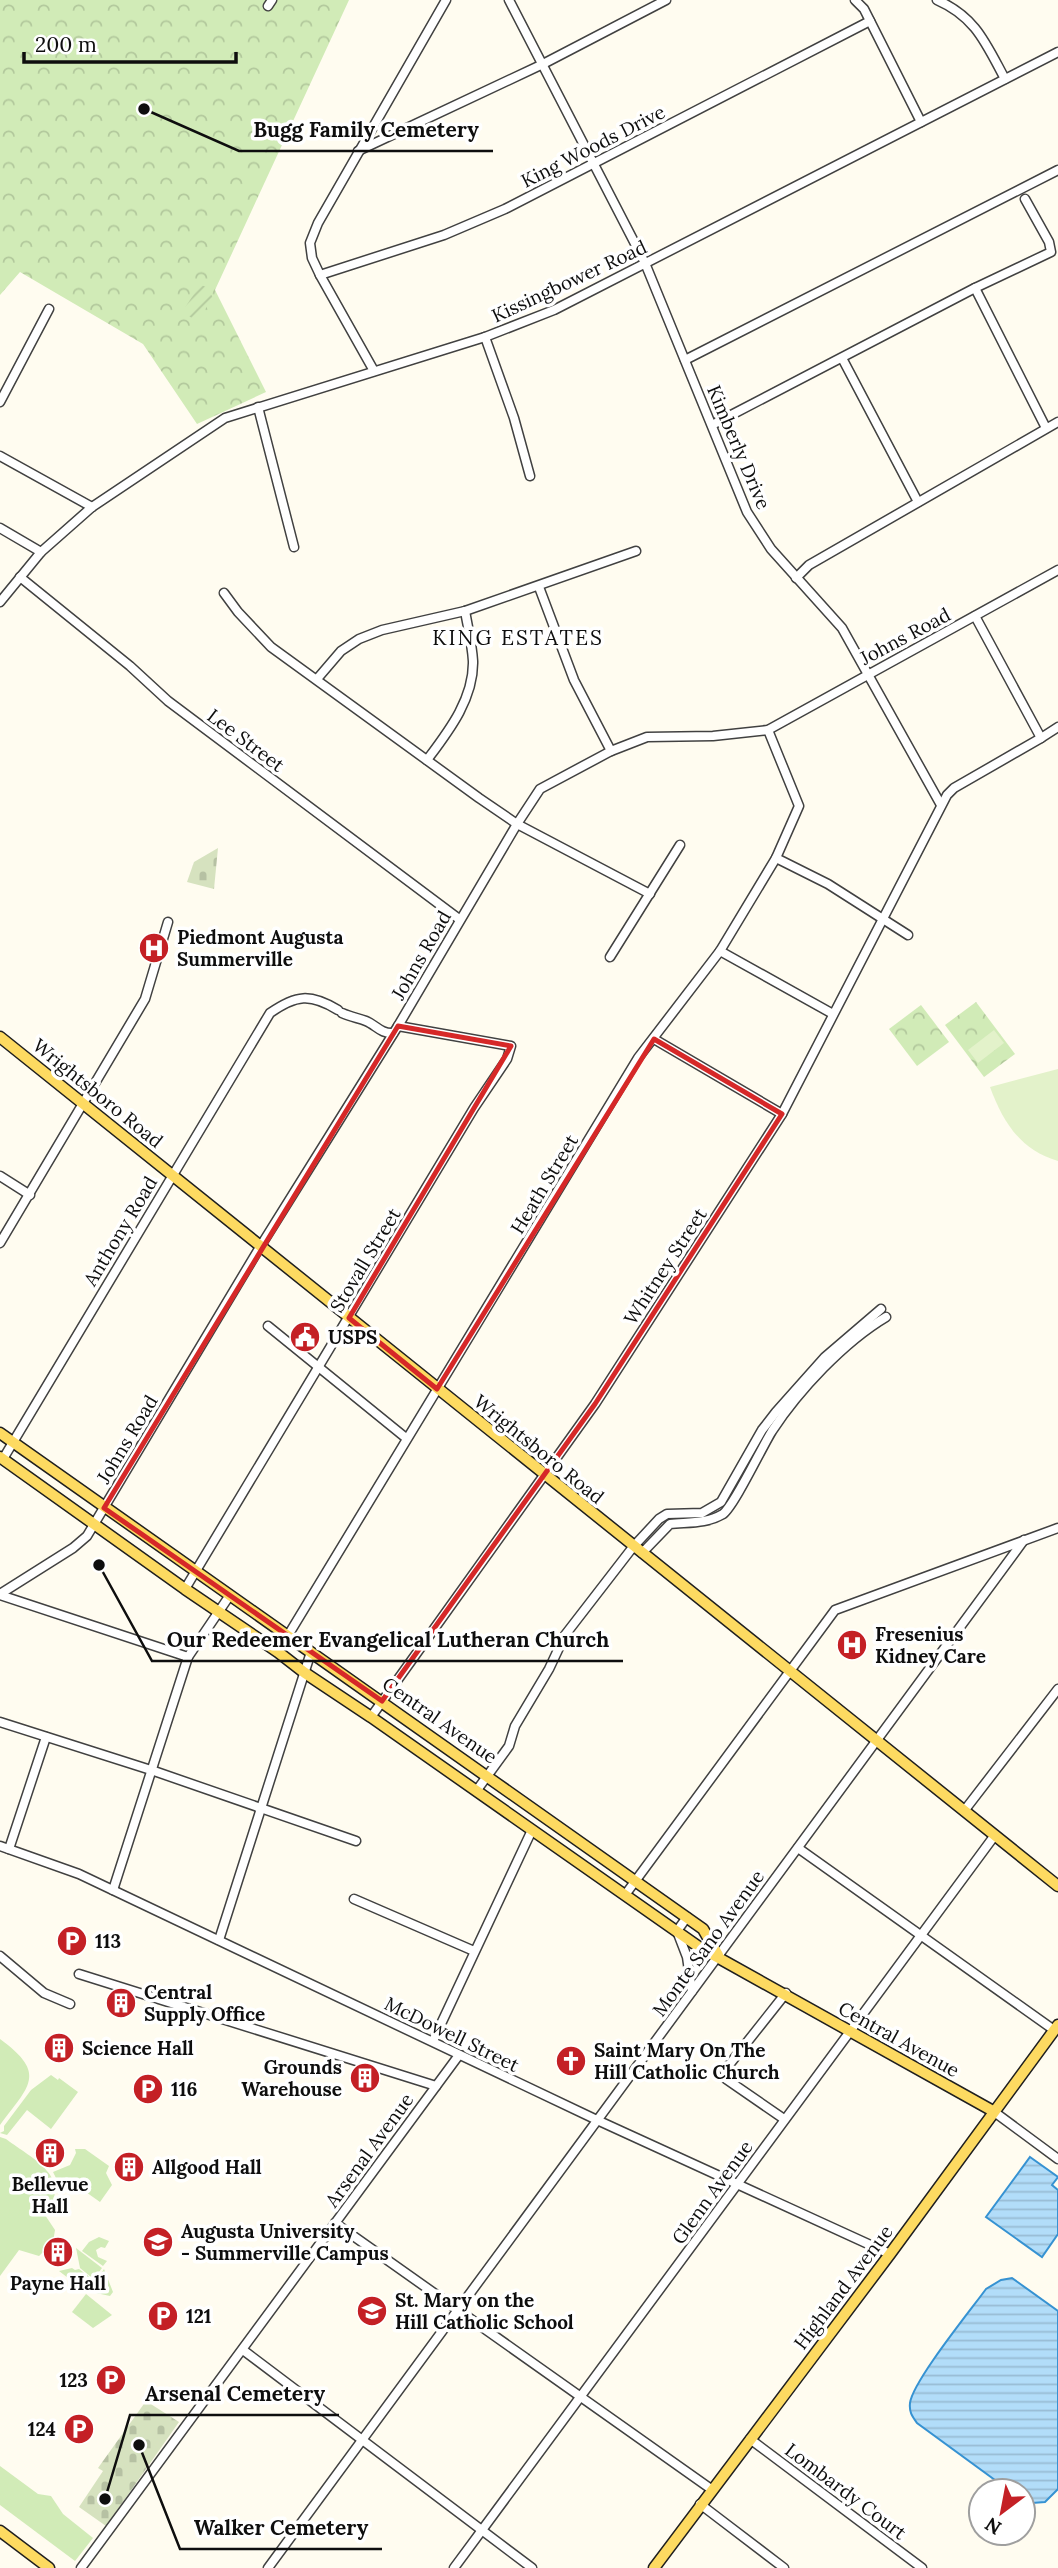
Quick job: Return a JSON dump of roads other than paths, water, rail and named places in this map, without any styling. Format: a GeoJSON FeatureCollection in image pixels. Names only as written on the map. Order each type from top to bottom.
{"type":"FeatureCollection","features":[{"type":"Feature","properties":{"kind":"main road","name":"Wrightsboro Road"},"geometry":{"type":"LineString","coordinates":[[0,1037],[545,1476],[1057,1883]]}},
{"type":"Feature","properties":{"kind":"main road","name":"Central Avenue"},"geometry":{"type":"LineString","coordinates":[[0,1433],[687,1917],[707,1932],[719,1955]]}},
{"type":"Feature","properties":{"kind":"main road","name":"Central Avenue"},"geometry":{"type":"LineString","coordinates":[[1,1458],[699,1947],[719,1955],[993,2111]]}},
{"type":"Feature","properties":{"kind":"main road","name":"Highland Avenue"},"geometry":{"type":"LineString","coordinates":[[654,2568],[890,2254],[1056,2027]]}},
{"type":"Feature","properties":{"kind":"main road"},"geometry":{"type":"LineString","coordinates":[[0,2531],[49,2568]]}},
{"type":"Feature","properties":{"kind":"street"},"geometry":{"type":"LineString","coordinates":[[374,371],[320,275],[312,258],[310,243],[318,223],[358,151],[446,0]]}},
{"type":"Feature","properties":{"kind":"street","name":"Kimberly Drive"},"geometry":{"type":"LineString","coordinates":[[509,0],[645,263],[747,512],[771,550],[842,628],[940,806]]}},
{"type":"Feature","properties":{"kind":"street"},"geometry":{"type":"LineString","coordinates":[[358,151],[543,64],[666,0]]}},
{"type":"Feature","properties":{"kind":"street"},"geometry":{"type":"LineString","coordinates":[[855,0],[864,9],[921,122]]}},
{"type":"Feature","properties":{"kind":"street"},"geometry":{"type":"LineString","coordinates":[[937,0],[953,7],[976,26],[1006,79]]}},
{"type":"Feature","properties":{"kind":"street","name":"King Woods Drive"},"geometry":{"type":"LineString","coordinates":[[320,275],[444,234],[505,209],[870,21]]}},
{"type":"Feature","properties":{"kind":"street","name":"Kissingbower Road"},"geometry":{"type":"LineString","coordinates":[[0,602],[41,552],[92,507],[225,418],[485,337],[554,310],[1058,52]]}},
{"type":"Feature","properties":{"kind":"street"},"geometry":{"type":"LineString","coordinates":[[685,360],[1058,170]]}},
{"type":"Feature","properties":{"kind":"street"},"geometry":{"type":"LineString","coordinates":[[712,425],[975,288],[1051,252],[1049,242],[1025,199]]}},
{"type":"Feature","properties":{"kind":"street"},"geometry":{"type":"LineString","coordinates":[[975,288],[1046,428]]}},
{"type":"Feature","properties":{"kind":"street"},"geometry":{"type":"LineString","coordinates":[[0,402],[49,309]]}},
{"type":"Feature","properties":{"kind":"street"},"geometry":{"type":"LineString","coordinates":[[485,337],[514,418],[530,476]]}},
{"type":"Feature","properties":{"kind":"street"},"geometry":{"type":"LineString","coordinates":[[842,358],[918,502]]}},
{"type":"Feature","properties":{"kind":"street"},"geometry":{"type":"LineString","coordinates":[[258,407],[294,547]]}},
{"type":"Feature","properties":{"kind":"street"},"geometry":{"type":"LineString","coordinates":[[796,578],[809,565],[1058,422]]}},
{"type":"Feature","properties":{"kind":"street"},"geometry":{"type":"LineString","coordinates":[[0,456],[92,507]]}},
{"type":"Feature","properties":{"kind":"street"},"geometry":{"type":"LineString","coordinates":[[0,528],[41,552]]}},
{"type":"Feature","properties":{"kind":"street"},"geometry":{"type":"LineString","coordinates":[[317,679],[341,651],[359,639],[382,630],[465,611],[636,551]]}},
{"type":"Feature","properties":{"kind":"street","name":"Johns Road"},"geometry":{"type":"LineString","coordinates":[[0,1594],[74,1548],[87,1536],[540,789],[611,751],[647,737],[713,736],[768,730],[1058,570]]}},
{"type":"Feature","properties":{"kind":"street","name":"Lee Street"},"geometry":{"type":"LineString","coordinates":[[20,577],[130,666],[168,701],[459,919]]}},
{"type":"Feature","properties":{"kind":"street"},"geometry":{"type":"LineString","coordinates":[[539,587],[574,680],[611,751]]}},
{"type":"Feature","properties":{"kind":"street"},"geometry":{"type":"LineString","coordinates":[[224,593],[271,647],[426,760],[517,824],[650,894]]}},
{"type":"Feature","properties":{"kind":"street"},"geometry":{"type":"LineString","coordinates":[[426,760],[454,725],[469,688],[473,664],[465,611]]}},
{"type":"Feature","properties":{"kind":"street"},"geometry":{"type":"LineString","coordinates":[[975,616],[1041,738]]}},
{"type":"Feature","properties":{"kind":"street","name":"Whitney Street"},"geometry":{"type":"LineString","coordinates":[[371,1717],[595,1404],[782,1114],[940,806],[954,788],[1058,727]]}},
{"type":"Feature","properties":{"kind":"street","name":"Heath Street"},"geometry":{"type":"LineString","coordinates":[[278,1652],[638,1058],[720,951],[776,858],[799,806],[768,730]]}},
{"type":"Feature","properties":{"kind":"street"},"geometry":{"type":"LineString","coordinates":[[610,957],[680,845]]}},
{"type":"Feature","properties":{"kind":"street"},"geometry":{"type":"LineString","coordinates":[[776,858],[828,884],[908,935]]}},
{"type":"Feature","properties":{"kind":"street"},"geometry":{"type":"LineString","coordinates":[[0,1242],[148,993],[168,922]]}},
{"type":"Feature","properties":{"kind":"street"},"geometry":{"type":"LineString","coordinates":[[720,951],[833,1014]]}},
{"type":"Feature","properties":{"kind":"street","name":"Anthony Road"},"geometry":{"type":"LineString","coordinates":[[1,1458],[270,1013],[283,1004],[311,997],[353,1019],[366,1021],[387,1034],[395,1029]]}},
{"type":"Feature","properties":{"kind":"street","name":"Stovall Street"},"geometry":{"type":"LineString","coordinates":[[185,1589],[474,1108],[507,1059],[511,1046],[395,1029]]}},
{"type":"Feature","properties":{"kind":"street"},"geometry":{"type":"LineString","coordinates":[[654,1039],[782,1114]]}},
{"type":"Feature","properties":{"kind":"street"},"geometry":{"type":"LineString","coordinates":[[0,1176],[30,1195]]}},
{"type":"Feature","properties":{"kind":"street"},"geometry":{"type":"LineString","coordinates":[[477,1790],[509,1746],[516,1726],[565,1635],[638,1550],[659,1519],[667,1514],[702,1513],[721,1502],[762,1430],[776,1412],[825,1357],[883,1313]]}},
{"type":"Feature","properties":{"kind":"street"},"geometry":{"type":"LineString","coordinates":[[268,1326],[406,1438]]}},
{"type":"Feature","properties":{"kind":"street"},"geometry":{"type":"LineString","coordinates":[[625,1895],[835,1610],[1058,1528]]}},
{"type":"Feature","properties":{"kind":"street","name":"Monte Sano Avenue"},"geometry":{"type":"LineString","coordinates":[[268,2568],[1024,1540]]}},
{"type":"Feature","properties":{"kind":"street"},"geometry":{"type":"LineString","coordinates":[[0,1594],[188,1657]]}},
{"type":"Feature","properties":{"kind":"street"},"geometry":{"type":"LineString","coordinates":[[113,1890],[154,1771],[188,1657],[230,1595]]}},
{"type":"Feature","properties":{"kind":"street"},"geometry":{"type":"LineString","coordinates":[[219,1940],[311,1652]]}},
{"type":"Feature","properties":{"kind":"street"},"geometry":{"type":"LineString","coordinates":[[964,1811],[1058,1689]]}},
{"type":"Feature","properties":{"kind":"street"},"geometry":{"type":"LineString","coordinates":[[0,1722],[154,1771],[356,1841]]}},
{"type":"Feature","properties":{"kind":"street"},"geometry":{"type":"LineString","coordinates":[[9,1849],[46,1737]]}},
{"type":"Feature","properties":{"kind":"street"},"geometry":{"type":"LineString","coordinates":[[433,2041],[532,1830]]}},
{"type":"Feature","properties":{"kind":"street","name":"Glenn Avenue"},"geometry":{"type":"LineString","coordinates":[[454,2568],[995,1835]]}},
{"type":"Feature","properties":{"kind":"street","name":"McDowell Street"},"geometry":{"type":"LineString","coordinates":[[0,1846],[62,1867],[113,1890],[597,2120],[890,2254]]}},
{"type":"Feature","properties":{"kind":"street"},"geometry":{"type":"LineString","coordinates":[[798,1848],[1056,2027]]}},
{"type":"Feature","properties":{"kind":"street"},"geometry":{"type":"LineString","coordinates":[[354,1899],[474,1951]]}},
{"type":"Feature","properties":{"kind":"street"},"geometry":{"type":"LineString","coordinates":[[687,1917],[677,1931],[687,1957],[692,1991]]}},
{"type":"Feature","properties":{"kind":"street"},"geometry":{"type":"LineString","coordinates":[[0,1956],[44,1993],[70,2004]]}},
{"type":"Feature","properties":{"kind":"street"},"geometry":{"type":"LineString","coordinates":[[79,1974],[436,2086]]}},
{"type":"Feature","properties":{"kind":"street"},"geometry":{"type":"LineString","coordinates":[[784,2119],[726,2079],[724,2074],[786,1993]]}},
{"type":"Feature","properties":{"kind":"street","name":"Arsenal Avenue"},"geometry":{"type":"LineString","coordinates":[[81,2568],[459,2054]]}},
{"type":"Feature","properties":{"kind":"street","name":"Central Avenue"},"geometry":{"type":"LineString","coordinates":[[993,2111],[1058,2160]]}},
{"type":"Feature","properties":{"kind":"street"},"geometry":{"type":"LineString","coordinates":[[335,2223],[711,2489]]}},
{"type":"Feature","properties":{"kind":"street"},"geometry":{"type":"LineString","coordinates":[[243,2350],[532,2568]]}},
{"type":"Feature","properties":{"kind":"street","name":"Lombardy Court"},"geometry":{"type":"LineString","coordinates":[[750,2439],[922,2568]]}},
{"type":"Feature","properties":{"kind":"street"},"geometry":{"type":"LineString","coordinates":[[700,2504],[784,2568]]}},
{"type":"Feature","properties":{"kind":"water"},"geometry":{"type":"Polygon","coordinates":[[[1030,2157],[1058,2177],[1052,2185],[1058,2190],[1058,2234],[1042,2257],[986,2217],[1030,2157]]]}},
{"type":"Feature","properties":{"kind":"water"},"geometry":{"type":"Polygon","coordinates":[[[1012,2278],[1058,2311],[1058,2489],[1045,2502],[1037,2503],[1037,2477],[991,2477],[917,2423],[910,2409],[913,2393],[943,2346],[986,2289],[1001,2280],[1012,2278]]]}},
{"type":"Feature","properties":{"kind":"place","name":"Bugg Family Cemetery"},"geometry":{"type":"Point","coordinates":[144,109]}},
{"type":"Feature","properties":{"kind":"place","name":"Piedmont Augusta Summerville"},"geometry":{"type":"Point","coordinates":[154,948]}},
{"type":"Feature","properties":{"kind":"place","name":"USPS"},"geometry":{"type":"Point","coordinates":[305,1337]}},
{"type":"Feature","properties":{"kind":"place","name":"Our Redeemer Evangelical Lutheran Church"},"geometry":{"type":"Point","coordinates":[99,1565]}},
{"type":"Feature","properties":{"kind":"place","name":"Fresenius Kidney Care"},"geometry":{"type":"Point","coordinates":[852,1645]}},
{"type":"Feature","properties":{"kind":"place","name":"113"},"geometry":{"type":"Point","coordinates":[72,1941]}},
{"type":"Feature","properties":{"kind":"place","name":"Central Supply Office"},"geometry":{"type":"Point","coordinates":[121,2003]}},
{"type":"Feature","properties":{"kind":"place","name":"Science Hall"},"geometry":{"type":"Point","coordinates":[59,2048]}},
{"type":"Feature","properties":{"kind":"place","name":"Saint Mary On The Hill Catholic Church"},"geometry":{"type":"Point","coordinates":[571,2061]}},
{"type":"Feature","properties":{"kind":"place","name":"Grounds Warehouse"},"geometry":{"type":"Point","coordinates":[365,2078]}},
{"type":"Feature","properties":{"kind":"place","name":"116"},"geometry":{"type":"Point","coordinates":[148,2089]}},
{"type":"Feature","properties":{"kind":"place","name":"Bellevue Hall"},"geometry":{"type":"Point","coordinates":[50,2153]}},
{"type":"Feature","properties":{"kind":"place","name":"Allgood Hall"},"geometry":{"type":"Point","coordinates":[129,2167]}},
{"type":"Feature","properties":{"kind":"place","name":"Augusta University - Summerville Campus"},"geometry":{"type":"Point","coordinates":[158,2242]}},
{"type":"Feature","properties":{"kind":"place","name":"Payne Hall"},"geometry":{"type":"Point","coordinates":[58,2252]}},
{"type":"Feature","properties":{"kind":"place","name":"St. Mary on the Hill Catholic School"},"geometry":{"type":"Point","coordinates":[372,2311]}},
{"type":"Feature","properties":{"kind":"place","name":"121"},"geometry":{"type":"Point","coordinates":[163,2316]}},
{"type":"Feature","properties":{"kind":"place","name":"123"},"geometry":{"type":"Point","coordinates":[111,2380]}},
{"type":"Feature","properties":{"kind":"place","name":"124"},"geometry":{"type":"Point","coordinates":[79,2429]}},
{"type":"Feature","properties":{"kind":"place","name":"Walker Cemetery"},"geometry":{"type":"Point","coordinates":[139,2445]}},
{"type":"Feature","properties":{"kind":"place","name":"Arsenal Cemetery"},"geometry":{"type":"Point","coordinates":[105,2499]}},
{"type":"Feature","properties":{"kind":"district","name":"KING ESTATES"},"geometry":{"type":"Point","coordinates":[518,638]}}]}
